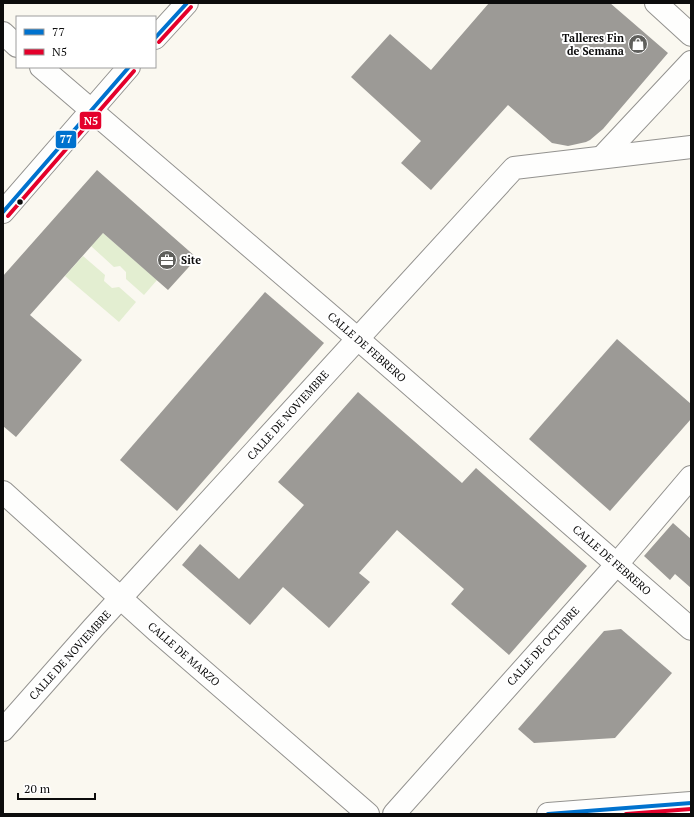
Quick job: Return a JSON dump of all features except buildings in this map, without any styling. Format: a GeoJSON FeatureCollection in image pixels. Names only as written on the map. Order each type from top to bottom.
{"type":"FeatureCollection","features":[{"type":"Feature","properties":{"kind":"street"},"geometry":{"type":"LineString","coordinates":[[156,37],[187,3]]}},
{"type":"Feature","properties":{"kind":"street"},"geometry":{"type":"LineString","coordinates":[[656,3],[691,35]]}},
{"type":"Feature","properties":{"kind":"street"},"geometry":{"type":"LineString","coordinates":[[3,33],[16,45]]}},
{"type":"Feature","properties":{"kind":"street"},"geometry":{"type":"LineString","coordinates":[[603,156],[691,62]]}},
{"type":"Feature","properties":{"kind":"street","name":"CALLE DE FEBRERO"},"geometry":{"type":"LineString","coordinates":[[42,68],[358,339],[691,630]]}},
{"type":"Feature","properties":{"kind":"street"},"geometry":{"type":"LineString","coordinates":[[3,212],[128,68]]}},
{"type":"Feature","properties":{"kind":"street","name":"CALLE DE NOVIEMBRE"},"geometry":{"type":"LineString","coordinates":[[3,730],[121,598],[514,168],[603,156],[691,147]]}},
{"type":"Feature","properties":{"kind":"street","name":"CALLE DE OCTUBRE"},"geometry":{"type":"LineString","coordinates":[[394,814],[616,564],[691,477]]}},
{"type":"Feature","properties":{"kind":"street","name":"CALLE DE MARZO"},"geometry":{"type":"LineString","coordinates":[[3,492],[121,598],[368,814]]}},
{"type":"Feature","properties":{"kind":"street"},"geometry":{"type":"LineString","coordinates":[[548,814],[691,803]]}},
{"type":"Feature","properties":{"kind":"green space"},"geometry":{"type":"Polygon","coordinates":[[[103,233],[157,280],[144,295],[126,279],[126,272],[120,266],[114,267],[91,246],[103,233]]]}},
{"type":"Feature","properties":{"kind":"green space"},"geometry":{"type":"Polygon","coordinates":[[[83,256],[105,275],[104,281],[112,288],[119,287],[136,302],[119,322],[65,276],[83,256]]]}},
{"type":"Feature","properties":{"kind":"transit line","name":"77"},"geometry":{"type":"LineString","coordinates":[[156,37],[187,3]]}},
{"type":"Feature","properties":{"kind":"transit line","name":"N5"},"geometry":{"type":"LineString","coordinates":[[159,42],[191,7]]}},
{"type":"Feature","properties":{"kind":"transit line","name":"77"},"geometry":{"type":"LineString","coordinates":[[3,212],[128,68]]}},
{"type":"Feature","properties":{"kind":"transit line","name":"N5"},"geometry":{"type":"LineString","coordinates":[[8,216],[134,71]]}},
{"type":"Feature","properties":{"kind":"transit line","name":"77"},"geometry":{"type":"LineString","coordinates":[[548,814],[691,803]]}},
{"type":"Feature","properties":{"kind":"transit line","name":"N5"},"geometry":{"type":"LineString","coordinates":[[626,814],[691,809]]}},
{"type":"Feature","properties":{"kind":"place","name":"Talleres Fin de Semana"},"geometry":{"type":"Point","coordinates":[638,44]}},
{"type":"Feature","properties":{"kind":"place","name":"Site"},"geometry":{"type":"Point","coordinates":[167,260]}}]}
